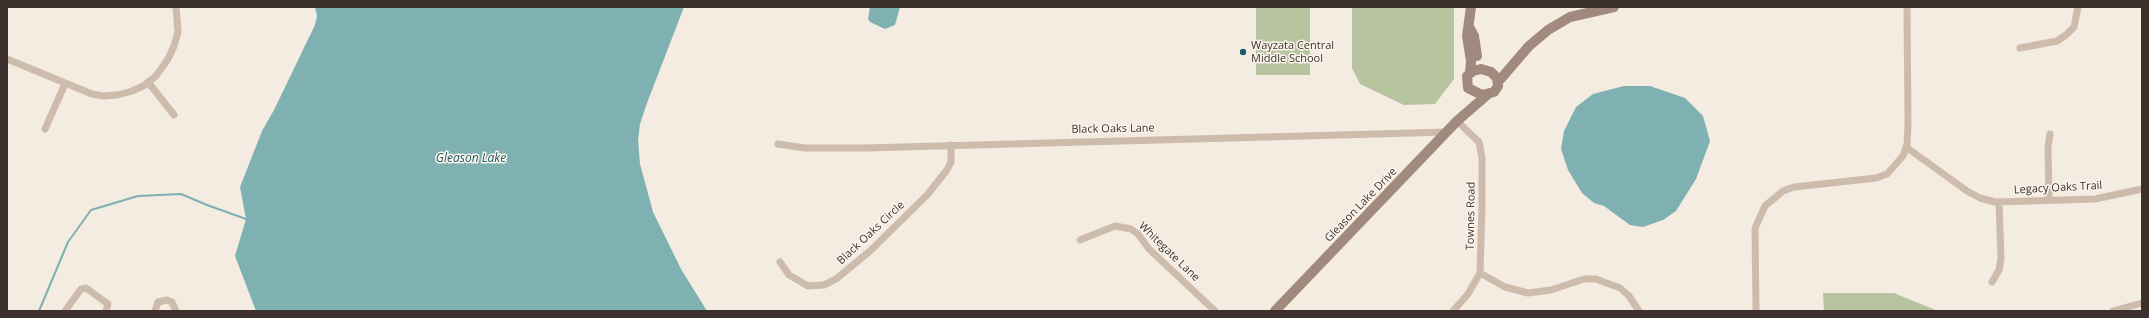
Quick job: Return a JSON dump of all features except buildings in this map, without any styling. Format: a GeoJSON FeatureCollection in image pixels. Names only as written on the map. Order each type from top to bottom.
{"type":"FeatureCollection","features":[{"type":"Feature","properties":{"kind":"main road"},"geometry":{"type":"LineString","coordinates":[[1471,7],[1467,36],[1471,61],[1470,73],[1466,80],[1472,91],[1487,95],[1497,90],[1496,79]]}},
{"type":"Feature","properties":{"kind":"main road"},"geometry":{"type":"LineString","coordinates":[[1496,79],[1518,60],[1529,46],[1570,17],[1614,7]]}},
{"type":"Feature","properties":{"kind":"main road"},"geometry":{"type":"LineString","coordinates":[[1469,28],[1474,36],[1477,60],[1481,69],[1496,79]]}},
{"type":"Feature","properties":{"kind":"main road"},"geometry":{"type":"LineString","coordinates":[[1470,73],[1481,69]]}},
{"type":"Feature","properties":{"kind":"main road","name":"Gleason Lake Drive"},"geometry":{"type":"LineString","coordinates":[[1461,118],[1472,91]]}},
{"type":"Feature","properties":{"kind":"main road","name":"Gleason Lake Drive"},"geometry":{"type":"LineString","coordinates":[[1275,311],[1461,118],[1487,95]]}},
{"type":"Feature","properties":{"kind":"street"},"geometry":{"type":"LineString","coordinates":[[7,59],[86,93],[103,96],[132,91],[148,82],[165,64],[174,46],[178,32],[176,7]]}},
{"type":"Feature","properties":{"kind":"street"},"geometry":{"type":"LineString","coordinates":[[1756,311],[1755,228],[1765,206],[1778,194],[1794,187],[1865,180],[1887,174],[1900,161],[1906,147],[1908,110],[1907,7]]}},
{"type":"Feature","properties":{"kind":"street"},"geometry":{"type":"LineString","coordinates":[[2020,48],[2057,41],[2066,35],[2074,27],[2078,7]]}},
{"type":"Feature","properties":{"kind":"street"},"geometry":{"type":"LineString","coordinates":[[148,82],[174,115]]}},
{"type":"Feature","properties":{"kind":"street"},"geometry":{"type":"LineString","coordinates":[[45,129],[65,84]]}},
{"type":"Feature","properties":{"kind":"street","name":"Townes Road"},"geometry":{"type":"LineString","coordinates":[[1453,311],[1468,294],[1480,273],[1482,158],[1479,142],[1461,118]]}},
{"type":"Feature","properties":{"kind":"street","name":"Black Oaks Lane"},"geometry":{"type":"LineString","coordinates":[[778,144],[805,148],[1448,132]]}},
{"type":"Feature","properties":{"kind":"street"},"geometry":{"type":"LineString","coordinates":[[2049,200],[2048,147],[2050,134]]}},
{"type":"Feature","properties":{"kind":"street","name":"Black Oaks Circle"},"geometry":{"type":"LineString","coordinates":[[780,262],[789,275],[808,286],[824,285],[836,279],[870,252],[927,195],[947,170],[951,162],[951,145]]}},
{"type":"Feature","properties":{"kind":"street","name":"Legacy Oaks Trail"},"geometry":{"type":"LineString","coordinates":[[1906,147],[1980,198],[1999,202],[2095,199],[2142,189]]}},
{"type":"Feature","properties":{"kind":"street"},"geometry":{"type":"LineString","coordinates":[[1992,282],[1999,270],[2001,259],[1999,202]]}},
{"type":"Feature","properties":{"kind":"street","name":"Whitegate Lane"},"geometry":{"type":"LineString","coordinates":[[1080,240],[1115,226],[1131,229],[1138,234],[1149,249],[1215,311]]}},
{"type":"Feature","properties":{"kind":"street"},"geometry":{"type":"LineString","coordinates":[[1480,273],[1505,287],[1528,293],[1551,290],[1584,279],[1596,279],[1620,288],[1629,296],[1638,311]]}},
{"type":"Feature","properties":{"kind":"street"},"geometry":{"type":"LineString","coordinates":[[64,311],[81,289],[86,288],[108,304],[106,311]]}},
{"type":"Feature","properties":{"kind":"street"},"geometry":{"type":"LineString","coordinates":[[155,311],[158,302],[167,300],[172,302],[176,311]]}},
{"type":"Feature","properties":{"kind":"street"},"geometry":{"type":"LineString","coordinates":[[2113,311],[2142,303]]}},
{"type":"Feature","properties":{"kind":"green space"},"geometry":{"type":"Polygon","coordinates":[[[1256,7],[1310,7],[1310,75],[1256,75],[1256,7]]]}},
{"type":"Feature","properties":{"kind":"green space"},"geometry":{"type":"Polygon","coordinates":[[[1352,7],[1454,7],[1454,79],[1435,104],[1404,105],[1360,84],[1352,68],[1352,7]]]}},
{"type":"Feature","properties":{"kind":"green space"},"geometry":{"type":"Polygon","coordinates":[[[1823,293],[1894,293],[1938,311],[1824,311],[1823,293]]]}},
{"type":"Feature","properties":{"kind":"water","name":"Gleason Lake"},"geometry":{"type":"Polygon","coordinates":[[[315,7],[684,7],[647,103],[640,124],[638,140],[640,164],[653,212],[681,269],[707,311],[256,311],[235,256],[246,219],[240,187],[262,131],[274,110],[315,25],[317,16],[315,7]]]}},
{"type":"Feature","properties":{"kind":"water"},"geometry":{"type":"Polygon","coordinates":[[[870,7],[900,7],[895,25],[885,29],[870,22],[868,19],[870,7]]]}},
{"type":"Feature","properties":{"kind":"water"},"geometry":{"type":"Polygon","coordinates":[[[1624,86],[1650,86],[1685,98],[1703,116],[1710,141],[1696,179],[1676,211],[1663,220],[1643,227],[1630,225],[1604,206],[1594,203],[1582,193],[1568,170],[1561,149],[1564,131],[1576,107],[1593,94],[1624,86]]]}},
{"type":"Feature","properties":{"kind":"waterway"},"geometry":{"type":"LineString","coordinates":[[39,311],[68,242],[91,210],[138,196],[181,194],[246,219]]}},
{"type":"Feature","properties":{"kind":"place","name":"Wayzata Central Middle School"},"geometry":{"type":"Point","coordinates":[1243,52]}}]}
